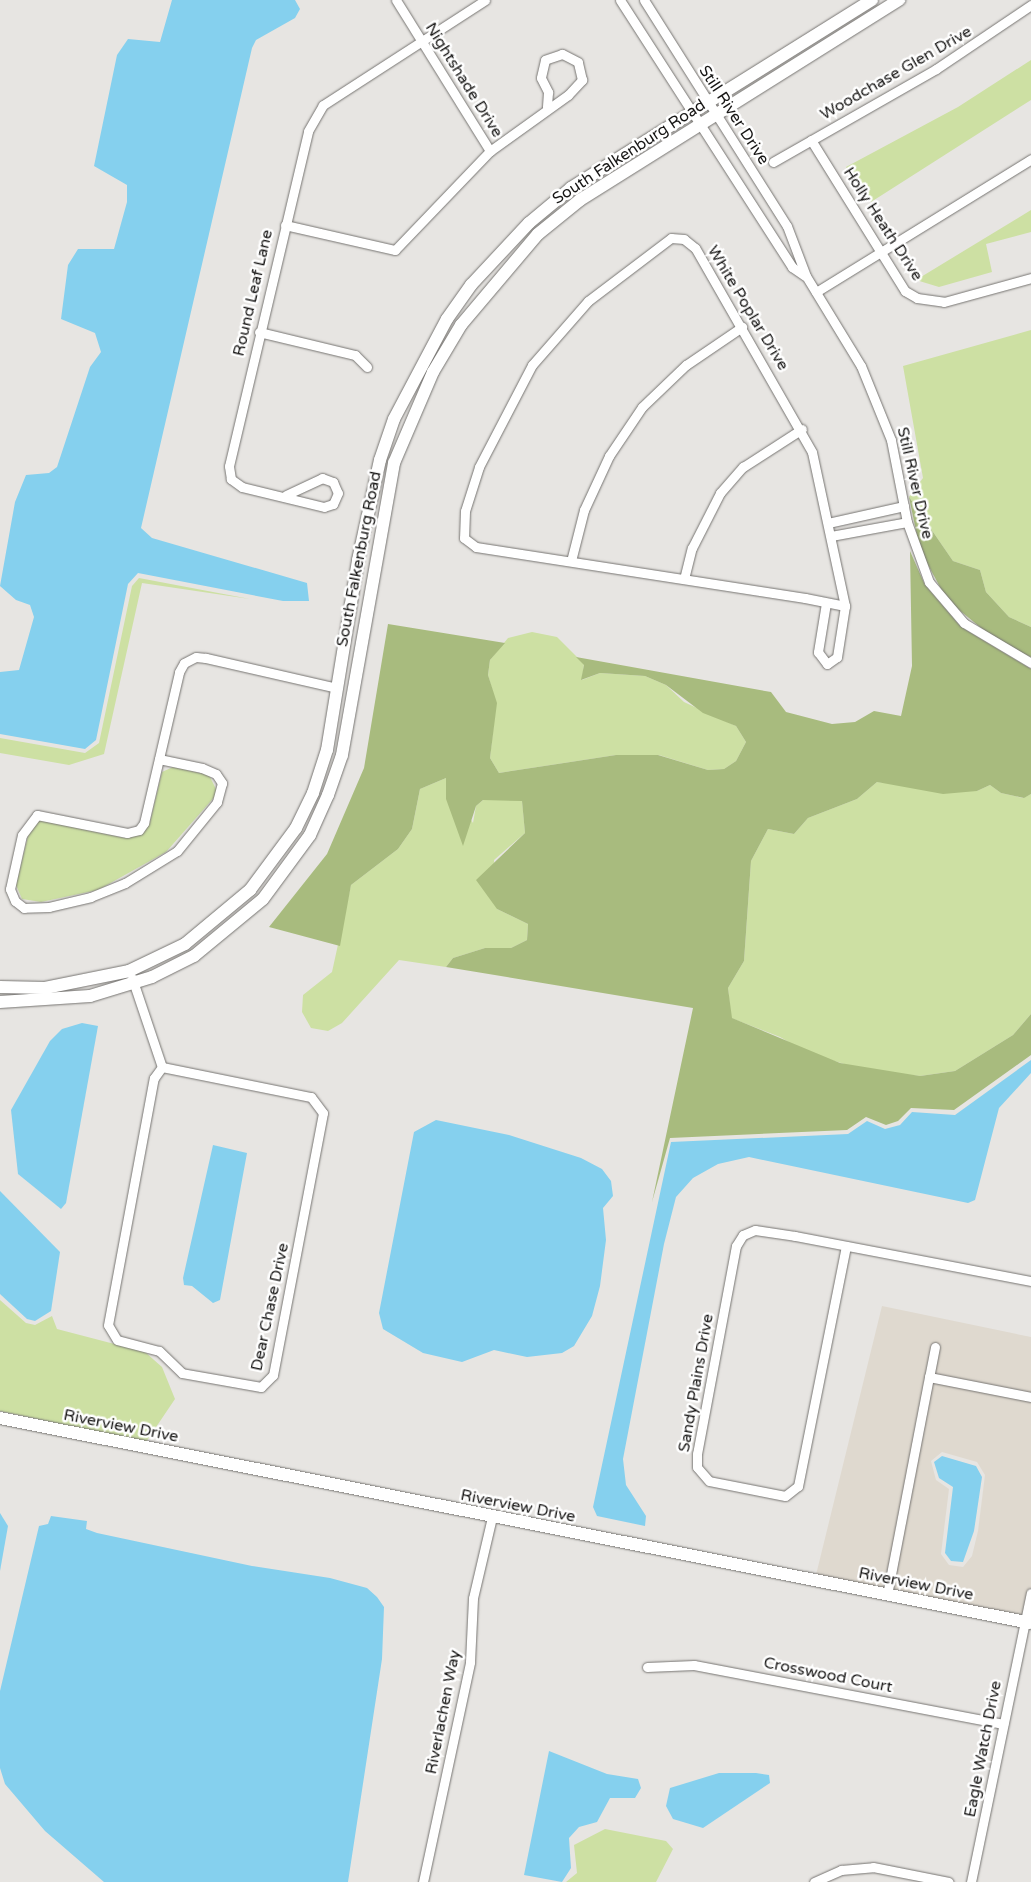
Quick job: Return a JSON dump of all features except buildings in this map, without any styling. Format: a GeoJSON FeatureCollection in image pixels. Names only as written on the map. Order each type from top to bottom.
{"type":"FeatureCollection","features":[{"type":"Feature","properties":{"kind":"street","name":"Nightshade Drive"},"geometry":{"type":"LineString","coordinates":[[396,0],[490,151]]}},
{"type":"Feature","properties":{"kind":"street"},"geometry":{"type":"LineString","coordinates":[[285,226],[308,131],[322,104],[485,0]]}},
{"type":"Feature","properties":{"kind":"street","name":"Still River Drive"},"geometry":{"type":"LineString","coordinates":[[620,0],[792,267],[806,276]]}},
{"type":"Feature","properties":{"kind":"street","name":"Still River Drive"},"geometry":{"type":"LineString","coordinates":[[644,0],[787,226],[806,276],[879,403],[907,522],[925,574],[943,603],[995,645],[1031,663]]}},
{"type":"Feature","properties":{"kind":"street","name":"South Falkenburg Road"},"geometry":{"type":"LineString","coordinates":[[0,987],[46,988],[129,971],[185,944],[212,924],[274,862],[313,793],[327,750],[368,508],[391,427],[411,383],[471,285],[529,223],[602,167],[710,102],[872,0]]}},
{"type":"Feature","properties":{"kind":"street","name":"South Falkenburg Road"},"geometry":{"type":"LineString","coordinates":[[0,1002],[46,1002],[134,984],[194,956],[230,930],[287,869],[328,795],[342,755],[382,512],[394,463],[425,389],[483,294],[538,234],[580,200],[699,123],[899,0]]}},
{"type":"Feature","properties":{"kind":"street","name":"Woodchase Glen Drive"},"geometry":{"type":"LineString","coordinates":[[773,162],[936,70],[1031,6]]}},
{"type":"Feature","properties":{"kind":"street","name":"Round Leaf Lane"},"geometry":{"type":"LineString","coordinates":[[286,495],[322,478],[333,482],[338,493],[333,504],[324,507],[286,495],[242,487],[232,479],[228,466],[285,226],[395,250],[490,151],[582,80],[578,62],[562,54],[545,60],[541,78],[548,92],[547,107]]}},
{"type":"Feature","properties":{"kind":"street","name":"Holly Heath Drive"},"geometry":{"type":"LineString","coordinates":[[811,140],[906,291],[929,302],[1031,278]]}},
{"type":"Feature","properties":{"kind":"street"},"geometry":{"type":"LineString","coordinates":[[816,292],[1031,159]]}},
{"type":"Feature","properties":{"kind":"street","name":"White Poplar Drive"},"geometry":{"type":"LineString","coordinates":[[826,603],[818,652],[827,664],[837,657],[845,606],[828,523],[802,429],[695,248],[684,238],[671,238],[588,300],[532,366],[494,430],[462,529],[464,538],[476,547],[845,606]]}},
{"type":"Feature","properties":{"kind":"street"},"geometry":{"type":"LineString","coordinates":[[571,562],[584,510],[609,456],[642,407],[686,364],[742,327]]}},
{"type":"Feature","properties":{"kind":"street"},"geometry":{"type":"LineString","coordinates":[[259,332],[356,355],[367,367]]}},
{"type":"Feature","properties":{"kind":"street"},"geometry":{"type":"LineString","coordinates":[[411,383],[425,389]]}},
{"type":"Feature","properties":{"kind":"street"},"geometry":{"type":"LineString","coordinates":[[684,579],[692,548],[720,494],[743,467],[802,429]]}},
{"type":"Feature","properties":{"kind":"street"},"geometry":{"type":"LineString","coordinates":[[828,523],[904,506]]}},
{"type":"Feature","properties":{"kind":"street"},"geometry":{"type":"LineString","coordinates":[[870,514],[874,528]]}},
{"type":"Feature","properties":{"kind":"street"},"geometry":{"type":"LineString","coordinates":[[831,536],[907,522]]}},
{"type":"Feature","properties":{"kind":"street"},"geometry":{"type":"LineString","coordinates":[[159,759],[202,768],[216,774],[222,783],[217,802],[177,851],[125,884],[91,897],[49,906],[24,908],[15,901],[10,889],[28,823],[37,815],[47,815],[127,833],[139,830],[159,759],[179,672],[184,663],[196,657],[352,690]]}},
{"type":"Feature","properties":{"kind":"street"},"geometry":{"type":"LineString","coordinates":[[129,971],[162,1067]]}},
{"type":"Feature","properties":{"kind":"street","name":"Dear Chase Drive"},"geometry":{"type":"LineString","coordinates":[[162,1067],[312,1097],[323,1113],[273,1375],[261,1388],[182,1373],[159,1351],[117,1340],[108,1325],[154,1078],[162,1067]]}},
{"type":"Feature","properties":{"kind":"street","name":"Sandy Plains Drive"},"geometry":{"type":"LineString","coordinates":[[846,1246],[798,1486],[785,1496],[709,1482],[697,1467],[697,1454],[736,1246],[743,1235],[755,1230],[846,1246],[1031,1279]]}},
{"type":"Feature","properties":{"kind":"street"},"geometry":{"type":"LineString","coordinates":[[887,1595],[935,1347]]}},
{"type":"Feature","properties":{"kind":"street"},"geometry":{"type":"LineString","coordinates":[[929,1377],[1031,1397]]}},
{"type":"Feature","properties":{"kind":"street","name":"Riverview Drive"},"geometry":{"type":"LineString","coordinates":[[0,1418],[1027,1622]]}},
{"type":"Feature","properties":{"kind":"street","name":"Riverlachen Way"},"geometry":{"type":"LineString","coordinates":[[423,1882],[470,1662],[473,1598],[492,1517]]}},
{"type":"Feature","properties":{"kind":"street","name":"Eagle Watch Drive"},"geometry":{"type":"LineString","coordinates":[[971,1882],[1003,1724],[1027,1622],[1031,1594]]}},
{"type":"Feature","properties":{"kind":"street","name":"Crosswood Court"},"geometry":{"type":"LineString","coordinates":[[647,1667],[694,1665],[1003,1724]]}},
{"type":"Feature","properties":{"kind":"street"},"geometry":{"type":"LineString","coordinates":[[814,1882],[841,1870],[873,1867],[949,1882]]}},
{"type":"Feature","properties":{"kind":"shaded area"},"geometry":{"type":"Polygon","coordinates":[[[882,1306],[1031,1337],[1031,1616],[815,1579],[882,1306]],[[942,1452],[931,1461],[936,1480],[949,1489],[941,1554],[949,1565],[963,1567],[972,1556],[978,1531],[985,1475],[977,1462],[942,1452]]]}},
{"type":"Feature","properties":{"kind":"green space"},"geometry":{"type":"Polygon","coordinates":[[[1031,60],[1031,100],[871,202],[846,167],[958,107],[1031,60]]]}},
{"type":"Feature","properties":{"kind":"green space"},"geometry":{"type":"Polygon","coordinates":[[[1031,210],[1031,232],[986,244],[992,272],[939,287],[916,280],[1031,210]]]}},
{"type":"Feature","properties":{"kind":"green space"},"geometry":{"type":"Polygon","coordinates":[[[1031,330],[1031,627],[1009,617],[986,592],[980,570],[953,561],[909,497],[923,478],[903,366],[1031,330]]]}},
{"type":"Feature","properties":{"kind":"green space"},"geometry":{"type":"Polygon","coordinates":[[[909,497],[953,561],[980,570],[986,592],[1009,617],[1031,627],[1031,657],[997,641],[947,600],[920,550],[909,497]]]}},
{"type":"Feature","properties":{"kind":"green space"},"geometry":{"type":"Polygon","coordinates":[[[910,551],[925,585],[961,627],[1031,669],[1031,794],[1024,798],[1001,793],[990,785],[977,791],[943,794],[877,782],[857,799],[808,818],[794,834],[768,829],[751,861],[744,961],[728,988],[732,1018],[840,1063],[920,1076],[955,1071],[1013,1035],[1031,1014],[1031,1055],[954,1110],[911,1108],[898,1121],[886,1125],[866,1117],[847,1130],[670,1138],[652,1202],[693,1008],[446,967],[453,958],[485,948],[511,948],[527,940],[528,924],[497,909],[476,880],[525,833],[522,801],[483,800],[476,806],[463,846],[446,799],[446,778],[420,789],[412,829],[398,849],[351,885],[340,946],[269,927],[327,854],[364,768],[388,624],[505,643],[490,660],[488,675],[497,703],[490,758],[499,773],[616,755],[658,755],[708,770],[724,769],[736,761],[746,742],[736,726],[703,713],[666,685],[645,676],[600,673],[581,680],[584,665],[576,657],[771,692],[786,712],[832,724],[855,722],[874,711],[901,716],[912,666],[910,551]]]}},
{"type":"Feature","properties":{"kind":"green space"},"geometry":{"type":"Polygon","coordinates":[[[139,578],[250,599],[142,583],[104,754],[69,765],[0,753],[0,738],[85,753],[99,743],[132,586],[139,578]]]}},
{"type":"Feature","properties":{"kind":"green space"},"geometry":{"type":"Polygon","coordinates":[[[532,632],[557,637],[584,664],[582,680],[600,673],[645,676],[666,685],[684,702],[736,726],[746,742],[736,761],[724,769],[708,770],[659,755],[616,755],[499,773],[490,758],[496,703],[488,675],[490,660],[508,638],[532,632]]]}},
{"type":"Feature","properties":{"kind":"green space"},"geometry":{"type":"Polygon","coordinates":[[[173,767],[209,775],[218,793],[166,852],[98,890],[41,902],[22,899],[16,885],[29,832],[38,820],[125,838],[138,835],[150,822],[162,772],[173,767]]]}},
{"type":"Feature","properties":{"kind":"green space"},"geometry":{"type":"Polygon","coordinates":[[[446,778],[473,823],[476,806],[483,800],[522,800],[525,833],[494,860],[497,909],[528,924],[527,940],[511,948],[485,948],[453,958],[446,967],[399,960],[342,1023],[328,1031],[311,1028],[302,1012],[303,995],[332,972],[351,885],[398,849],[412,829],[420,789],[446,778]]]}},
{"type":"Feature","properties":{"kind":"green space"},"geometry":{"type":"Polygon","coordinates":[[[877,782],[977,791],[990,785],[1001,793],[1023,798],[1031,794],[1031,1014],[1013,1035],[955,1071],[920,1076],[864,1070],[808,1053],[780,1037],[731,1018],[728,988],[744,961],[751,861],[768,829],[794,834],[808,818],[857,799],[877,782]]]}},
{"type":"Feature","properties":{"kind":"green space"},"geometry":{"type":"Polygon","coordinates":[[[0,1300],[26,1323],[35,1325],[52,1316],[57,1329],[145,1352],[162,1367],[175,1399],[146,1442],[0,1411],[0,1300]]]}},
{"type":"Feature","properties":{"kind":"green space"},"geometry":{"type":"Polygon","coordinates":[[[605,1829],[666,1841],[673,1849],[656,1882],[566,1882],[577,1873],[574,1845],[605,1829]]]}},
{"type":"Feature","properties":{"kind":"water"},"geometry":{"type":"Polygon","coordinates":[[[172,0],[295,0],[300,9],[295,18],[256,40],[252,48],[141,528],[152,538],[307,583],[309,601],[283,601],[138,573],[128,584],[96,740],[85,749],[0,734],[0,672],[19,670],[34,617],[30,605],[16,600],[0,586],[15,502],[26,475],[49,473],[57,467],[90,367],[101,352],[95,333],[61,319],[68,265],[78,249],[114,249],[127,202],[127,185],[94,166],[117,55],[128,39],[160,42],[172,0]]]}},
{"type":"Feature","properties":{"kind":"water"},"geometry":{"type":"Polygon","coordinates":[[[82,1023],[98,1026],[66,1203],[61,1209],[18,1174],[11,1110],[50,1041],[62,1029],[82,1023]]]}},
{"type":"Feature","properties":{"kind":"water"},"geometry":{"type":"Polygon","coordinates":[[[1031,1060],[1031,1073],[999,1108],[975,1200],[968,1203],[749,1157],[718,1164],[693,1178],[676,1197],[664,1244],[623,1459],[626,1485],[646,1516],[645,1526],[597,1516],[593,1507],[671,1142],[848,1134],[867,1121],[885,1129],[900,1125],[912,1112],[955,1115],[1031,1060]]]}},
{"type":"Feature","properties":{"kind":"water"},"geometry":{"type":"Polygon","coordinates":[[[436,1120],[509,1135],[581,1158],[602,1169],[611,1181],[613,1196],[603,1208],[606,1240],[600,1286],[592,1316],[574,1346],[562,1353],[527,1357],[494,1350],[462,1362],[423,1353],[383,1329],[379,1313],[414,1132],[436,1120]]]}},
{"type":"Feature","properties":{"kind":"water"},"geometry":{"type":"Polygon","coordinates":[[[213,1145],[247,1153],[220,1300],[213,1303],[192,1286],[184,1285],[183,1278],[213,1145]]]}},
{"type":"Feature","properties":{"kind":"water"},"geometry":{"type":"Polygon","coordinates":[[[0,1191],[60,1252],[51,1311],[35,1321],[27,1319],[0,1294],[0,1191]]]}},
{"type":"Feature","properties":{"kind":"water"},"geometry":{"type":"Polygon","coordinates":[[[942,1456],[976,1466],[982,1477],[974,1531],[963,1562],[951,1561],[945,1553],[953,1487],[939,1478],[934,1462],[942,1456]]]}},
{"type":"Feature","properties":{"kind":"water"},"geometry":{"type":"Polygon","coordinates":[[[0,1513],[8,1526],[0,1571],[0,1513]]]}},
{"type":"Feature","properties":{"kind":"water"},"geometry":{"type":"Polygon","coordinates":[[[51,1516],[87,1521],[86,1529],[97,1533],[252,1566],[330,1578],[367,1588],[377,1597],[384,1607],[382,1659],[348,1882],[104,1882],[45,1831],[5,1784],[0,1768],[0,1691],[39,1526],[48,1524],[51,1516]]]}},
{"type":"Feature","properties":{"kind":"water"},"geometry":{"type":"Polygon","coordinates":[[[549,1751],[607,1774],[638,1779],[641,1788],[635,1798],[610,1798],[597,1822],[579,1827],[569,1838],[571,1868],[562,1882],[524,1875],[549,1751]]]}},
{"type":"Feature","properties":{"kind":"water"},"geometry":{"type":"Polygon","coordinates":[[[719,1773],[769,1775],[770,1783],[703,1828],[673,1819],[666,1806],[670,1788],[719,1773]]]}}]}
